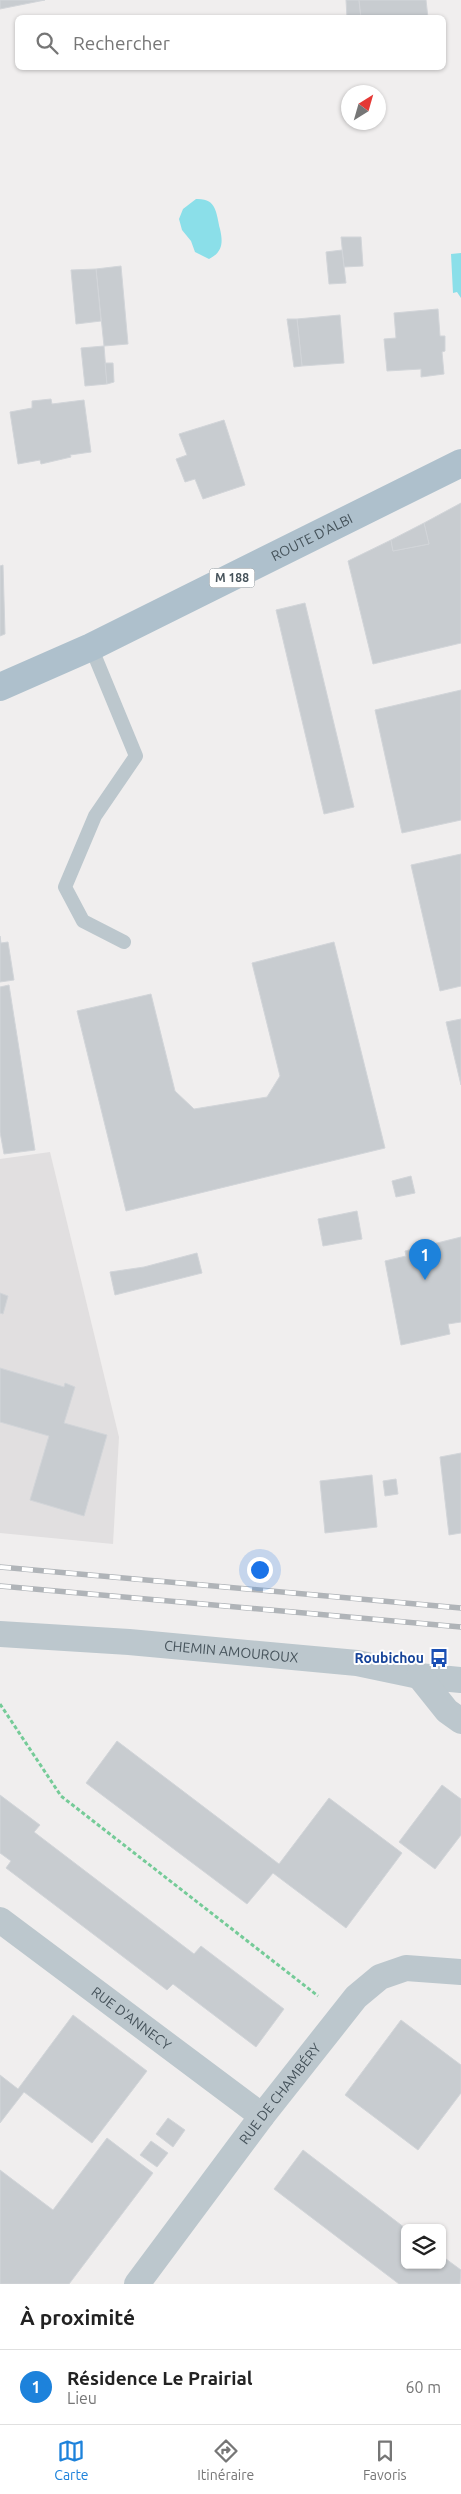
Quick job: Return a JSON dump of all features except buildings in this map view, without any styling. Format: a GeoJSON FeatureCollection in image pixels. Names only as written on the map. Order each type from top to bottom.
{"type":"FeatureCollection","features":[{"type":"Feature","properties":{"kind":"main road","name":"ROUTE D'ALBI"},"geometry":{"type":"LineString","coordinates":[[0,686],[91,647],[461,463]]}},
{"type":"Feature","properties":{"kind":"street","name":"CHEMIN AMOUROUX"},"geometry":{"type":"LineString","coordinates":[[0,1634],[284,1655],[358,1663],[419,1676],[461,1680]]}},
{"type":"Feature","properties":{"kind":"street"},"geometry":{"type":"LineString","coordinates":[[419,1676],[447,1711],[461,1721]]}},
{"type":"Feature","properties":{"kind":"street","name":"RUE D'ANNECY"},"geometry":{"type":"LineString","coordinates":[[0,1920],[262,2116]]}},
{"type":"Feature","properties":{"kind":"street","name":"RUE DE CHAMBÉRY"},"geometry":{"type":"LineString","coordinates":[[137,2284],[262,2116],[356,1997],[380,1977],[406,1968],[461,1972]]}},
{"type":"Feature","properties":{"kind":"lane"},"geometry":{"type":"LineString","coordinates":[[91,647],[136,756],[95,816],[65,888],[83,921],[124,942]]}},
{"type":"Feature","properties":{"kind":"path"},"geometry":{"type":"LineString","coordinates":[[0,1704],[60,1796],[342,2015]]}},
{"type":"Feature","properties":{"kind":"shaded area"},"geometry":{"type":"Polygon","coordinates":[[[50,1152],[119,1437],[113,1544],[0,1533],[0,1159],[50,1152]]]}},
{"type":"Feature","properties":{"kind":"water"},"geometry":{"type":"Polygon","coordinates":[[[196,199],[203,199],[212,204],[218,217],[222,238],[221,246],[217,253],[209,259],[195,252],[191,241],[182,230],[179,219],[183,209],[196,199]]]}},
{"type":"Feature","properties":{"kind":"water"},"geometry":{"type":"Polygon","coordinates":[[[461,253],[461,298],[457,292],[453,293],[451,254],[461,253]]]}},
{"type":"Feature","properties":{"kind":"railway"},"geometry":{"type":"LineString","coordinates":[[0,1567],[461,1608]]}},
{"type":"Feature","properties":{"kind":"railway"},"geometry":{"type":"LineString","coordinates":[[0,1586],[461,1627]]}},
{"type":"Feature","properties":{"kind":"place","name":"Résidence Le Prairial"},"geometry":{"type":"Point","coordinates":[425,1280]}},
{"type":"Feature","properties":{"kind":"place","name":"Roubichou"},"geometry":{"type":"Point","coordinates":[439,1658]}}]}
